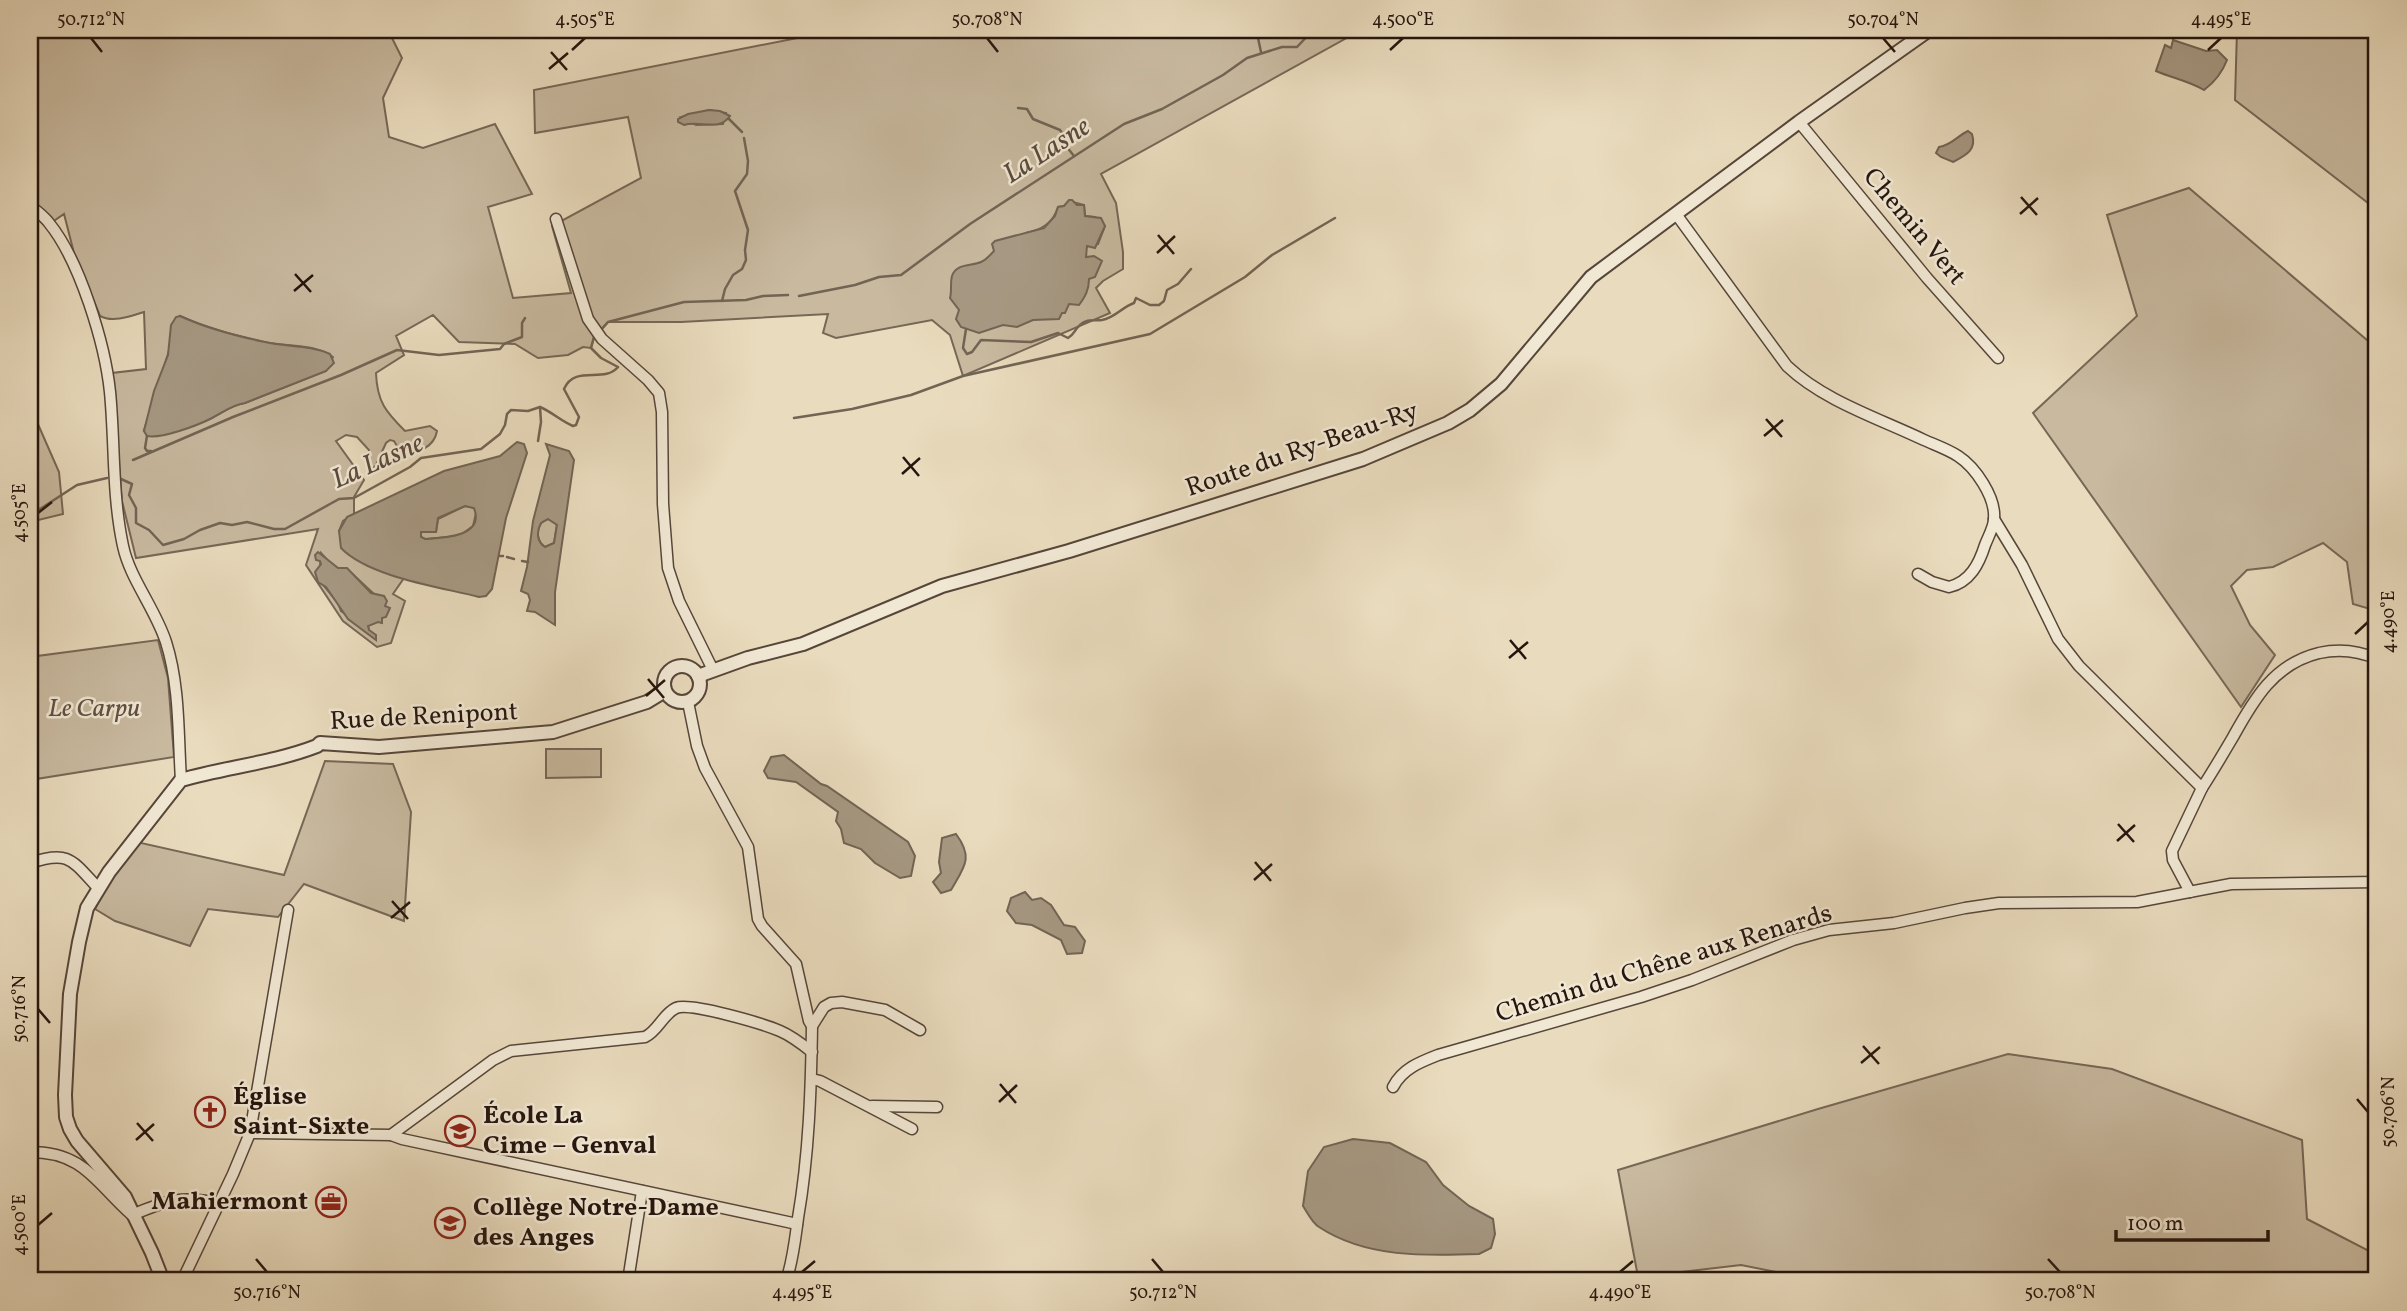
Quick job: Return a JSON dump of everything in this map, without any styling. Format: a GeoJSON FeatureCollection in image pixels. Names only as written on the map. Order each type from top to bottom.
{"type":"FeatureCollection","features":[{"type":"Feature","properties":{"kind":"street","name":"Route du Ry-Beau-Ry"},"geometry":{"type":"LineString","coordinates":[[698,676],[748,658],[803,644],[942,586],[1069,551],[1363,459],[1448,423],[1470,410],[1501,384],[1591,277],[1928,30]]}},
{"type":"Feature","properties":{"kind":"street","name":"Chemin Vert"},"geometry":{"type":"LineString","coordinates":[[1799,122],[1927,278],[1998,358]]}},
{"type":"Feature","properties":{"kind":"street"},"geometry":{"type":"LineString","coordinates":[[30,205],[49,222],[60,240],[80,281],[95,324],[110,390],[114,494],[123,549],[129,567],[150,603],[167,646],[175,694],[181,780],[99,888],[87,908],[70,994],[65,1095],[66,1118],[77,1141],[125,1197],[163,1281]]}},
{"type":"Feature","properties":{"kind":"street"},"geometry":{"type":"LineString","coordinates":[[1676,214],[1787,366],[1814,388],[1955,454],[1973,470],[1985,487],[1994,519],[2022,565],[2058,639],[2079,666],[2202,788]]}},
{"type":"Feature","properties":{"kind":"street"},"geometry":{"type":"LineString","coordinates":[[556,219],[588,319],[601,339],[659,393],[668,568],[679,601],[713,670]]}},
{"type":"Feature","properties":{"kind":"street"},"geometry":{"type":"LineString","coordinates":[[1918,574],[1949,587],[1965,580],[1976,567],[1994,519]]}},
{"type":"Feature","properties":{"kind":"street"},"geometry":{"type":"LineString","coordinates":[[2190,892],[2173,860],[2172,851],[2202,788],[2257,696],[2274,676],[2301,659],[2328,651],[2352,652],[2377,659]]}},
{"type":"Feature","properties":{"kind":"street"},"geometry":{"type":"LineString","coordinates":[[690,667],[698,676],[699,691],[688,702],[674,701],[665,691],[665,679],[672,669],[690,667]]}},
{"type":"Feature","properties":{"kind":"street","name":"Rue de Renipont"},"geometry":{"type":"LineString","coordinates":[[181,780],[279,759],[320,743],[379,747],[554,732],[647,702],[665,691]]}},
{"type":"Feature","properties":{"kind":"street"},"geometry":{"type":"LineString","coordinates":[[688,702],[696,746],[705,768],[748,846],[758,919],[796,964],[812,1026],[812,1079],[804,1180],[787,1281]]}},
{"type":"Feature","properties":{"kind":"street"},"geometry":{"type":"LineString","coordinates":[[30,863],[49,857],[65,858],[76,864],[99,888]]}},
{"type":"Feature","properties":{"kind":"street","name":"Chemin du Chêne aux Renards"},"geometry":{"type":"LineString","coordinates":[[1393,1087],[1406,1070],[1416,1063],[1650,994],[1815,933],[1905,921],[1999,903],[2137,902],[2231,884],[2377,882]]}},
{"type":"Feature","properties":{"kind":"street"},"geometry":{"type":"LineString","coordinates":[[182,1281],[250,1133],[288,910]]}},
{"type":"Feature","properties":{"kind":"street"},"geometry":{"type":"LineString","coordinates":[[812,1026],[824,1007],[831,1003],[842,1003],[885,1010],[920,1030]]}},
{"type":"Feature","properties":{"kind":"street"},"geometry":{"type":"LineString","coordinates":[[391,1135],[493,1060],[511,1051],[645,1037],[654,1031],[668,1013],[685,1006],[779,1030],[812,1052]]}},
{"type":"Feature","properties":{"kind":"street"},"geometry":{"type":"LineString","coordinates":[[812,1079],[912,1129]]}},
{"type":"Feature","properties":{"kind":"street"},"geometry":{"type":"LineString","coordinates":[[868,1106],[937,1107]]}},
{"type":"Feature","properties":{"kind":"street"},"geometry":{"type":"LineString","coordinates":[[250,1133],[391,1135],[797,1224]]}},
{"type":"Feature","properties":{"kind":"street"},"geometry":{"type":"LineString","coordinates":[[30,1152],[54,1153],[79,1163],[132,1215]]}},
{"type":"Feature","properties":{"kind":"street"},"geometry":{"type":"LineString","coordinates":[[628,1281],[642,1191]]}},
{"type":"Feature","properties":{"kind":"street"},"geometry":{"type":"LineString","coordinates":[[132,1215],[173,1199],[204,1199],[218,1203]]}},
{"type":"Feature","properties":{"kind":"green space"},"geometry":{"type":"Polygon","coordinates":[[[30,30],[388,30],[402,58],[383,98],[389,137],[423,148],[495,124],[532,194],[488,207],[513,298],[571,293],[552,226],[641,178],[628,117],[535,133],[534,90],[838,30],[1258,30],[1259,38],[1294,30],[1361,30],[1101,174],[1116,203],[1123,252],[1123,269],[1096,288],[1110,313],[963,376],[950,335],[932,320],[836,338],[823,333],[828,314],[681,322],[608,322],[594,337],[591,348],[583,347],[568,355],[538,358],[515,344],[459,342],[433,315],[396,336],[404,355],[376,373],[381,399],[388,412],[405,431],[430,426],[437,431],[433,442],[403,456],[394,441],[390,440],[375,467],[371,468],[368,465],[369,450],[357,437],[346,435],[336,441],[364,480],[354,497],[354,514],[343,521],[339,531],[366,565],[404,578],[393,594],[405,601],[391,643],[377,647],[343,621],[306,565],[318,529],[136,558],[122,501],[112,373],[146,369],[144,312],[116,319],[100,316],[74,253],[64,214],[48,225],[30,211],[30,30]],[[709,110],[681,117],[696,125],[723,124],[726,113],[709,110]],[[1069,201],[1058,207],[1046,225],[1026,233],[1084,251],[1087,246],[1098,244],[1105,226],[1095,217],[1085,216],[1084,205],[1069,201]],[[180,316],[144,430],[205,421],[234,406],[326,371],[333,357],[309,347],[273,344],[232,334],[180,316]],[[321,553],[319,580],[338,603],[341,611],[369,630],[368,626],[382,618],[385,604],[347,569],[338,568],[321,553]]]}},
{"type":"Feature","properties":{"kind":"green space"},"geometry":{"type":"Polygon","coordinates":[[[2237,30],[2377,30],[2377,210],[2235,100],[2237,30]]]}},
{"type":"Feature","properties":{"kind":"green space"},"geometry":{"type":"Polygon","coordinates":[[[2189,188],[2367,340],[2377,342],[2377,611],[2353,604],[2347,562],[2323,543],[2273,567],[2247,570],[2231,586],[2250,625],[2275,655],[2241,707],[2033,413],[2137,316],[2107,215],[2189,188]]]}},
{"type":"Feature","properties":{"kind":"green space"},"geometry":{"type":"Polygon","coordinates":[[[30,406],[59,472],[63,514],[30,522],[30,406]]]}},
{"type":"Feature","properties":{"kind":"green space"},"geometry":{"type":"Polygon","coordinates":[[[465,506],[474,508],[476,513],[473,526],[459,536],[425,539],[421,537],[421,532],[436,532],[438,519],[465,506]]]}},
{"type":"Feature","properties":{"kind":"green space"},"geometry":{"type":"Polygon","coordinates":[[[548,519],[557,524],[554,543],[545,547],[539,540],[538,533],[541,523],[548,519]]]}},
{"type":"Feature","properties":{"kind":"green space","name":"Le Carpu"},"geometry":{"type":"Polygon","coordinates":[[[158,640],[168,678],[174,757],[30,780],[30,657],[158,640]]]}},
{"type":"Feature","properties":{"kind":"green space"},"geometry":{"type":"Polygon","coordinates":[[[546,749],[601,749],[601,777],[546,778],[546,749]]]}},
{"type":"Feature","properties":{"kind":"green space"},"geometry":{"type":"Polygon","coordinates":[[[325,761],[393,764],[411,812],[404,921],[304,884],[278,917],[208,909],[190,946],[115,921],[95,909],[111,878],[137,842],[284,875],[325,761]]]}},
{"type":"Feature","properties":{"kind":"green space"},"geometry":{"type":"Polygon","coordinates":[[[2008,1054],[2112,1069],[2302,1140],[2307,1219],[2377,1255],[2377,1281],[1822,1281],[1741,1265],[1638,1277],[1618,1170],[2008,1054]]]}},
{"type":"Feature","properties":{"kind":"shaded area"},"geometry":{"type":"Polygon","coordinates":[[[2173,40],[2206,51],[2217,50],[2227,60],[2218,77],[2204,90],[2156,71],[2165,45],[2171,48],[2173,40]]]}},
{"type":"Feature","properties":{"kind":"shaded area"},"geometry":{"type":"Polygon","coordinates":[[[709,110],[730,116],[715,125],[684,125],[678,122],[678,119],[688,114],[709,110]]]}},
{"type":"Feature","properties":{"kind":"shaded area"},"geometry":{"type":"Polygon","coordinates":[[[1968,131],[1972,134],[1973,144],[1966,154],[1953,162],[1936,153],[1939,147],[1968,131]]]}},
{"type":"Feature","properties":{"kind":"shaded area"},"geometry":{"type":"Polygon","coordinates":[[[1069,200],[1077,205],[1084,205],[1085,216],[1101,218],[1105,226],[1095,248],[1087,246],[1086,257],[1094,256],[1102,261],[1095,277],[1089,279],[1086,293],[1079,305],[1069,304],[1059,319],[1033,320],[1017,327],[1003,325],[979,333],[961,327],[956,319],[959,310],[950,298],[954,272],[961,267],[985,260],[994,251],[992,244],[995,241],[1044,228],[1055,216],[1058,207],[1064,206],[1069,200]]]}},
{"type":"Feature","properties":{"kind":"shaded area"},"geometry":{"type":"Polygon","coordinates":[[[180,316],[243,337],[322,351],[330,354],[334,363],[326,371],[235,405],[196,425],[169,434],[147,436],[144,431],[154,391],[168,355],[171,325],[176,317],[180,316]]]}},
{"type":"Feature","properties":{"kind":"shaded area"},"geometry":{"type":"Polygon","coordinates":[[[517,442],[524,444],[527,453],[506,518],[492,589],[486,596],[479,597],[387,574],[353,558],[341,548],[339,531],[347,517],[444,471],[500,456],[517,442]],[[465,506],[438,518],[436,532],[421,532],[421,537],[442,538],[468,530],[474,525],[476,518],[474,508],[465,506]]]}},
{"type":"Feature","properties":{"kind":"shaded area"},"geometry":{"type":"Polygon","coordinates":[[[546,444],[569,451],[574,460],[555,592],[555,625],[535,612],[527,611],[530,600],[528,594],[521,591],[533,521],[550,455],[546,444]],[[548,519],[541,523],[538,536],[545,547],[554,543],[557,525],[548,519]]]}},
{"type":"Feature","properties":{"kind":"shaded area"},"geometry":{"type":"Polygon","coordinates":[[[318,552],[338,568],[347,568],[371,593],[384,596],[387,601],[385,606],[390,608],[386,617],[382,618],[382,623],[368,626],[376,635],[376,640],[348,619],[326,587],[318,582],[315,572],[321,564],[315,555],[318,552]]]}},
{"type":"Feature","properties":{"kind":"shaded area"},"geometry":{"type":"Polygon","coordinates":[[[784,755],[821,784],[908,842],[915,856],[911,876],[900,878],[875,863],[861,849],[844,843],[836,821],[838,812],[796,782],[768,778],[764,771],[771,757],[784,755]]]}},
{"type":"Feature","properties":{"kind":"shaded area"},"geometry":{"type":"Polygon","coordinates":[[[956,834],[965,850],[965,862],[951,890],[941,893],[933,882],[941,873],[939,862],[942,838],[956,834]]]}},
{"type":"Feature","properties":{"kind":"shaded area"},"geometry":{"type":"Polygon","coordinates":[[[1025,892],[1032,900],[1041,898],[1051,905],[1064,925],[1075,927],[1085,941],[1082,953],[1067,954],[1061,940],[1032,925],[1016,923],[1007,911],[1011,898],[1025,892]]]}},
{"type":"Feature","properties":{"kind":"shaded area"},"geometry":{"type":"Polygon","coordinates":[[[1353,1139],[1390,1143],[1426,1162],[1443,1185],[1469,1206],[1493,1219],[1495,1234],[1491,1248],[1479,1254],[1396,1253],[1356,1245],[1316,1225],[1303,1206],[1308,1171],[1324,1147],[1353,1139]]]}},
{"type":"Feature","properties":{"kind":"waterway","name":"La Lasne"},"geometry":{"type":"LineString","coordinates":[[799,296],[855,285],[879,277],[901,275],[970,224],[1124,124],[1162,109],[1223,75],[1247,58],[1282,47],[1297,47],[1313,30]]}},
{"type":"Feature","properties":{"kind":"waterway"},"geometry":{"type":"LineString","coordinates":[[1258,38],[1261,52]]}},
{"type":"Feature","properties":{"kind":"waterway"},"geometry":{"type":"LineString","coordinates":[[1018,108],[1027,109],[1033,119],[1060,130],[1066,146],[1074,156]]}},
{"type":"Feature","properties":{"kind":"waterway"},"geometry":{"type":"LineString","coordinates":[[729,119],[742,132]]}},
{"type":"Feature","properties":{"kind":"waterway"},"geometry":{"type":"LineString","coordinates":[[722,301],[733,275],[742,269],[746,260],[748,230],[735,191],[747,174],[744,138]]}},
{"type":"Feature","properties":{"kind":"waterway"},"geometry":{"type":"LineString","coordinates":[[794,418],[852,409],[911,395],[963,376],[1150,334],[1245,277],[1272,255],[1335,218]]}},
{"type":"Feature","properties":{"kind":"waterway"},"geometry":{"type":"LineString","coordinates":[[966,329],[963,348],[967,354],[972,352],[981,340],[1031,342],[1058,333],[1068,338],[1083,323],[1111,317],[1134,303],[1136,298],[1150,305],[1159,305],[1164,301],[1167,290],[1178,284],[1191,269]]}},
{"type":"Feature","properties":{"kind":"waterway","name":"La Lasne"},"geometry":{"type":"LineString","coordinates":[[601,330],[608,322],[684,302],[746,300],[788,295]]}},
{"type":"Feature","properties":{"kind":"waterway"},"geometry":{"type":"LineString","coordinates":[[133,460],[397,350],[439,355],[500,349],[504,344],[522,337],[522,323],[525,318]]}},
{"type":"Feature","properties":{"kind":"waterway","name":"La Lasne"},"geometry":{"type":"LineString","coordinates":[[121,479],[132,484],[129,495],[136,508],[136,523],[149,530],[163,545],[220,523],[232,525],[247,522],[285,529],[339,499],[354,498],[421,458],[481,449],[500,434],[511,410],[528,411],[540,407],[569,424],[576,425],[579,417],[564,389],[569,382],[575,377],[605,374],[618,367],[601,358],[591,348],[594,337]]}},
{"type":"Feature","properties":{"kind":"waterway"},"geometry":{"type":"LineString","coordinates":[[538,441],[540,407]]}},
{"type":"Feature","properties":{"kind":"waterway"},"geometry":{"type":"LineString","coordinates":[[147,436],[145,448],[151,451]]}},
{"type":"Feature","properties":{"kind":"waterway","name":"La Lasne"},"geometry":{"type":"LineString","coordinates":[[30,508],[40,509],[77,485],[107,478]]}},
{"type":"Feature","properties":{"kind":"waterway"},"geometry":{"type":"LineString","coordinates":[[507,557],[514,559]]}},
{"type":"Feature","properties":{"kind":"waterway"},"geometry":{"type":"LineString","coordinates":[[522,561],[528,562]]}},
{"type":"Feature","properties":{"kind":"place","name":"Église Saint-Sixte"},"geometry":{"type":"Point","coordinates":[210,1112]}},
{"type":"Feature","properties":{"kind":"place","name":"École La Cime – Genval"},"geometry":{"type":"Point","coordinates":[460,1131]}},
{"type":"Feature","properties":{"kind":"place","name":"Mahiermont"},"geometry":{"type":"Point","coordinates":[331,1202]}},
{"type":"Feature","properties":{"kind":"place","name":"Collège Notre-Dame des Anges"},"geometry":{"type":"Point","coordinates":[450,1223]}}]}
